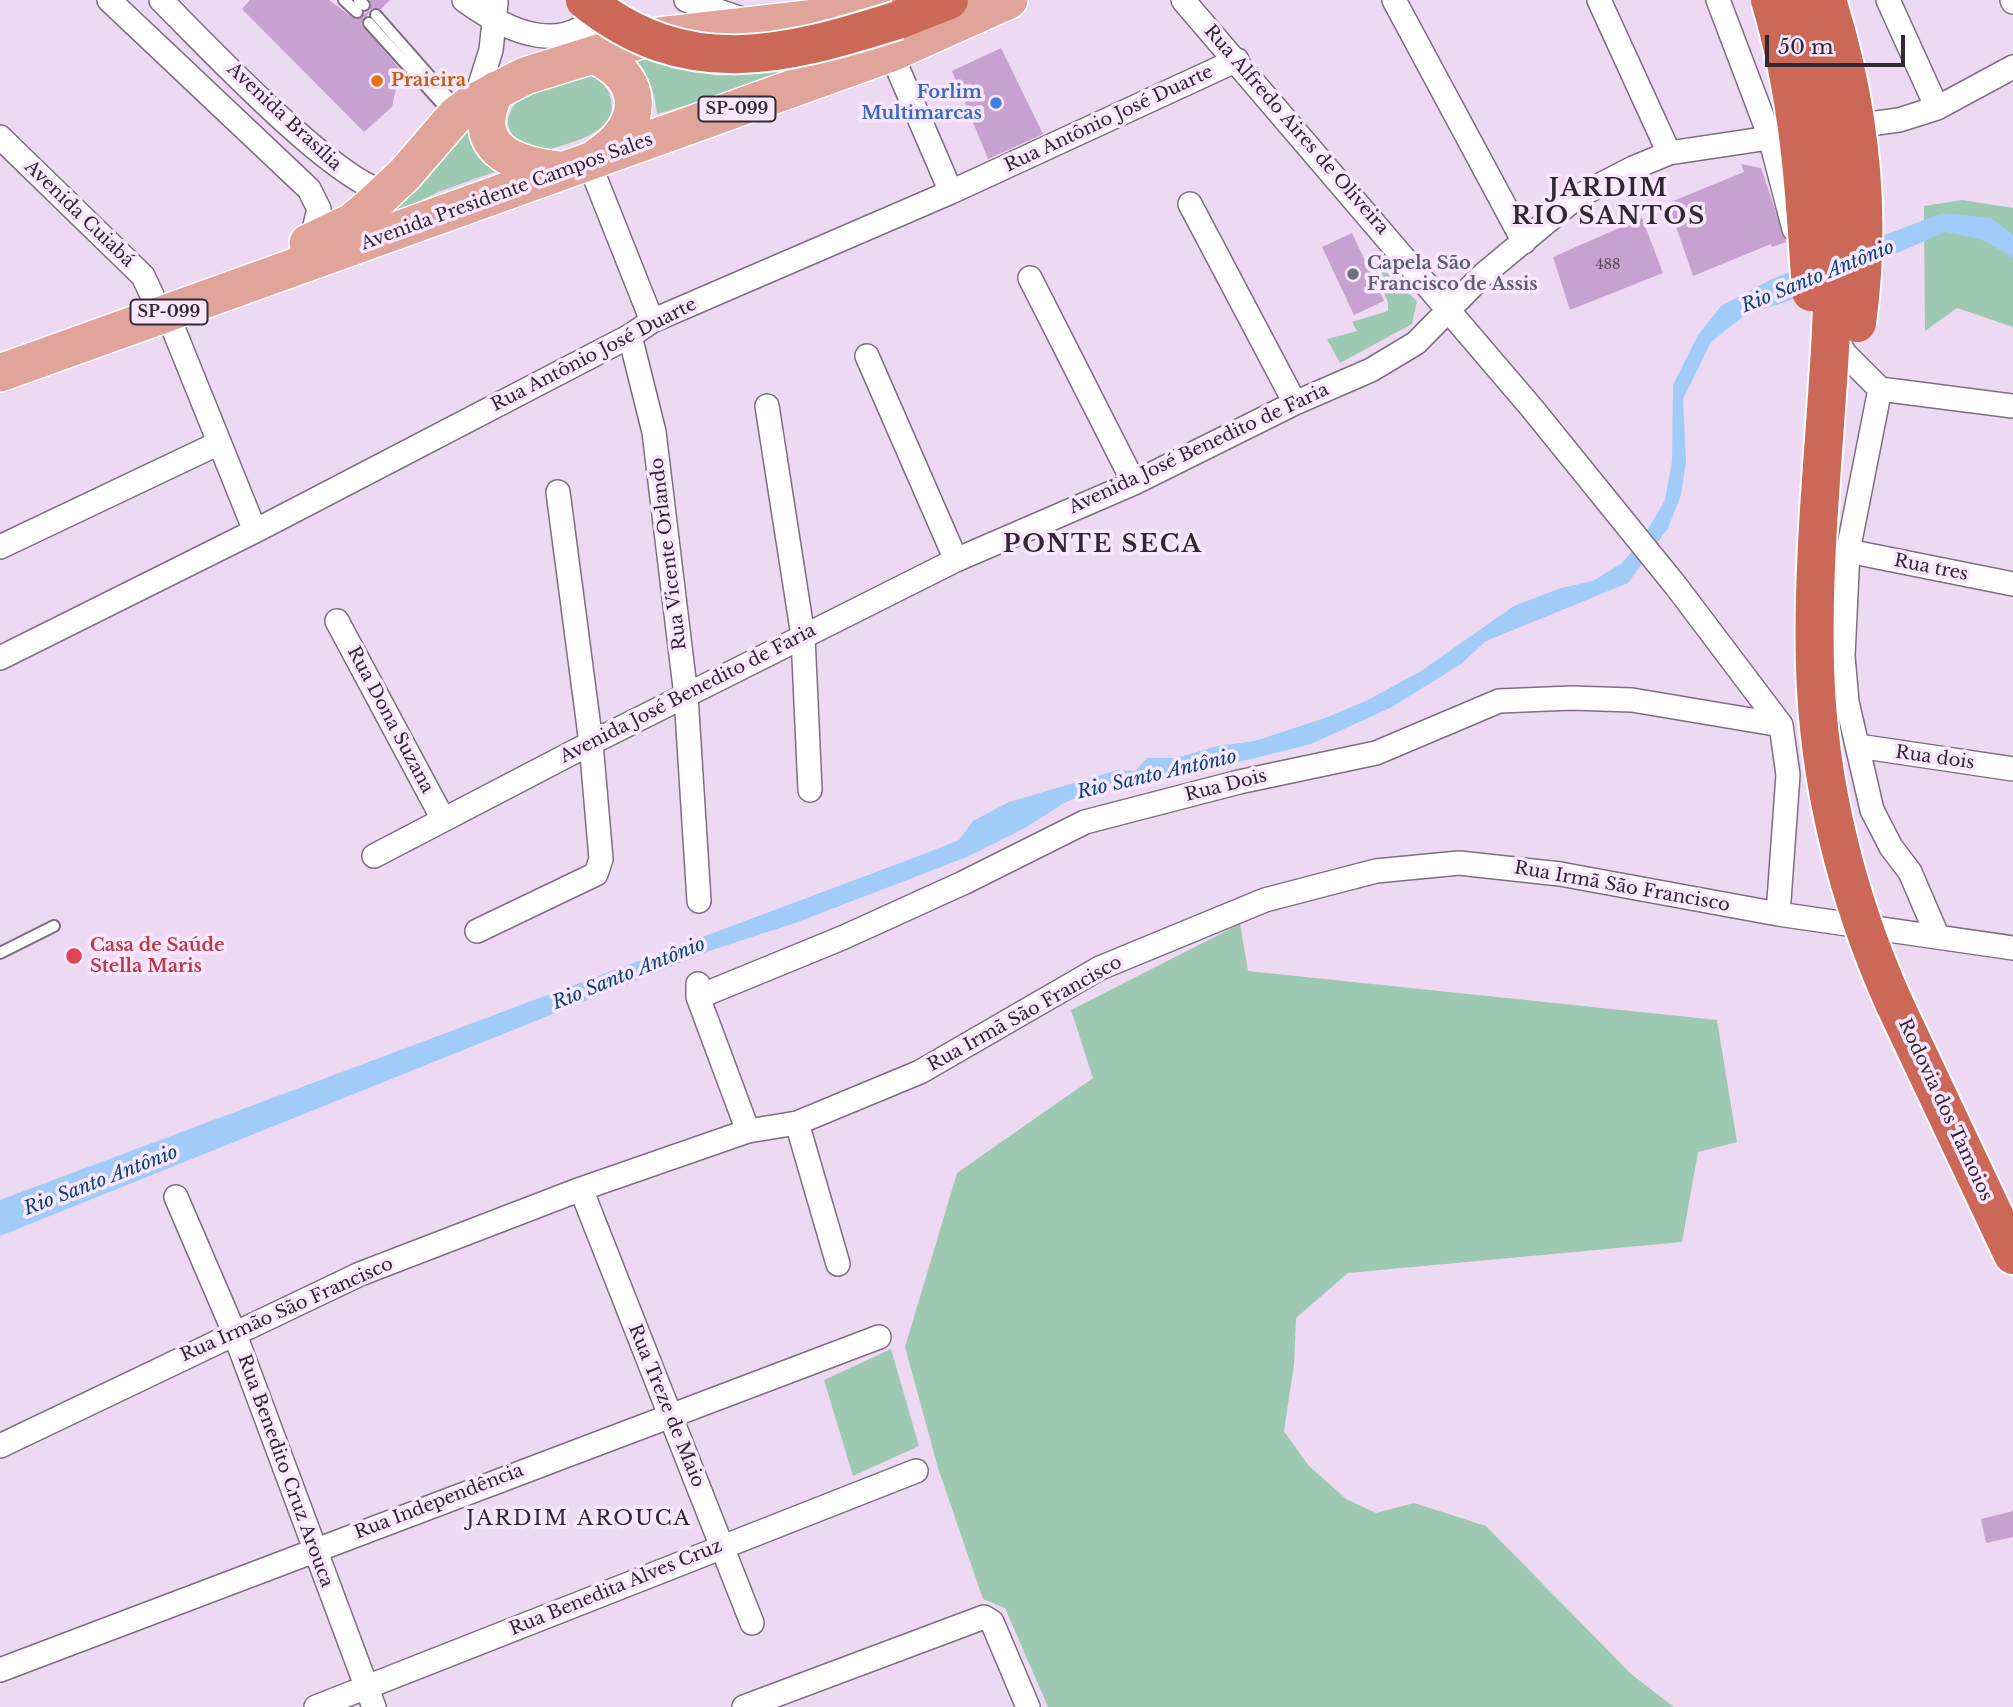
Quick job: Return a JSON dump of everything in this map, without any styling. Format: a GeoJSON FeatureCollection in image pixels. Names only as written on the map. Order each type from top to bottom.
{"type":"FeatureCollection","features":[{"type":"Feature","properties":{"kind":"highway"},"geometry":{"type":"LineString","coordinates":[[584,0],[616,23],[642,36],[689,50],[723,55],[779,53],[891,24],[949,0]]}},
{"type":"Feature","properties":{"kind":"highway"},"geometry":{"type":"LineString","coordinates":[[1770,0],[1793,93],[1800,143],[1816,402],[1824,465]]}},
{"type":"Feature","properties":{"kind":"highway"},"geometry":{"type":"LineString","coordinates":[[1798,0],[1823,106],[1833,191],[1834,309],[1824,465]]}},
{"type":"Feature","properties":{"kind":"highway"},"geometry":{"type":"LineString","coordinates":[[1824,465],[1846,391],[1856,336],[1864,226],[1861,167],[1852,92],[1827,0]]}},
{"type":"Feature","properties":{"kind":"highway","name":"Rodovia dos Tamoios"},"geometry":{"type":"LineString","coordinates":[[1824,465],[1815,609],[1819,733],[1828,792],[1857,908],[1894,1003],[2013,1255]]}},
{"type":"Feature","properties":{"kind":"main road","name":"Avenida Presidente Campos Sales"},"geometry":{"type":"LineString","coordinates":[[0,350],[160,304],[573,168],[891,24],[1009,0]]}},
{"type":"Feature","properties":{"kind":"main road","name":"Avenida Presidente Campos Sales"},"geometry":{"type":"LineString","coordinates":[[0,373],[311,242],[352,222],[388,192],[467,104],[524,76],[650,37],[824,17],[891,24]]}},
{"type":"Feature","properties":{"kind":"main road","name":"SP-099"},"geometry":{"type":"LineString","coordinates":[[467,104],[487,114],[492,140],[500,152],[520,164],[573,168],[610,148],[620,138],[628,128],[634,102],[627,78],[611,64],[593,55]]}},
{"type":"Feature","properties":{"kind":"street","name":"Avenida Brasília"},"geometry":{"type":"LineString","coordinates":[[109,0],[309,189],[319,209],[318,223],[311,242]]}},
{"type":"Feature","properties":{"kind":"street","name":"Avenida Brasília"},"geometry":{"type":"LineString","coordinates":[[161,0],[327,160],[362,184],[388,192]]}},
{"type":"Feature","properties":{"kind":"street"},"geometry":{"type":"LineString","coordinates":[[464,0],[496,9],[529,35],[562,36],[595,22],[609,0]]}},
{"type":"Feature","properties":{"kind":"street"},"geometry":{"type":"LineString","coordinates":[[686,0],[724,15],[762,24]]}},
{"type":"Feature","properties":{"kind":"street","name":"Rua Alfredo Aires de Oliveira"},"geometry":{"type":"LineString","coordinates":[[1184,0],[1449,311],[1622,520],[1676,586],[1781,725]]}},
{"type":"Feature","properties":{"kind":"street"},"geometry":{"type":"LineString","coordinates":[[1394,0],[1524,242]]}},
{"type":"Feature","properties":{"kind":"street"},"geometry":{"type":"LineString","coordinates":[[1599,0],[1669,153]]}},
{"type":"Feature","properties":{"kind":"street"},"geometry":{"type":"LineString","coordinates":[[1718,0],[1770,137],[1795,234],[1820,312],[1845,354],[1880,389],[2013,407]]}},
{"type":"Feature","properties":{"kind":"street"},"geometry":{"type":"LineString","coordinates":[[1888,0],[1937,108]]}},
{"type":"Feature","properties":{"kind":"street"},"geometry":{"type":"LineString","coordinates":[[467,104],[491,50],[496,9]]}},
{"type":"Feature","properties":{"kind":"street"},"geometry":{"type":"LineString","coordinates":[[891,24],[951,192]]}},
{"type":"Feature","properties":{"kind":"street"},"geometry":{"type":"LineString","coordinates":[[164,53],[189,28]]}},
{"type":"Feature","properties":{"kind":"street","name":"Rua Antônio José Duarte"},"geometry":{"type":"LineString","coordinates":[[0,658],[255,531],[630,336],[652,321],[951,192],[1237,60]]}},
{"type":"Feature","properties":{"kind":"street","name":"Avenida José Benedito de Faria"},"geometry":{"type":"LineString","coordinates":[[374,856],[591,743],[956,560],[1134,483],[1397,355],[1416,343],[1484,274],[1577,197],[1669,153],[1899,120],[1937,108],[2013,67]]}},
{"type":"Feature","properties":{"kind":"street","name":"Avenida Cuiabá"},"geometry":{"type":"LineString","coordinates":[[0,137],[144,276],[160,304],[255,531]]}},
{"type":"Feature","properties":{"kind":"street"},"geometry":{"type":"LineString","coordinates":[[573,168],[594,175],[652,321]]}},
{"type":"Feature","properties":{"kind":"street"},"geometry":{"type":"LineString","coordinates":[[1190,204],[1295,403]]}},
{"type":"Feature","properties":{"kind":"street"},"geometry":{"type":"LineString","coordinates":[[1030,278],[1134,483]]}},
{"type":"Feature","properties":{"kind":"street","name":"Rua Vicente Orlando"},"geometry":{"type":"LineString","coordinates":[[630,336],[654,432],[686,696],[699,901]]}},
{"type":"Feature","properties":{"kind":"street"},"geometry":{"type":"LineString","coordinates":[[867,356],[956,560]]}},
{"type":"Feature","properties":{"kind":"street"},"geometry":{"type":"LineString","coordinates":[[1880,389],[1849,551],[1843,656],[1847,702],[1872,810],[1891,847],[1910,872],[1937,935]]}},
{"type":"Feature","properties":{"kind":"street"},"geometry":{"type":"LineString","coordinates":[[767,406],[803,636],[810,790]]}},
{"type":"Feature","properties":{"kind":"street"},"geometry":{"type":"LineString","coordinates":[[0,547],[219,443]]}},
{"type":"Feature","properties":{"kind":"street"},"geometry":{"type":"LineString","coordinates":[[477,931],[596,874],[601,859],[591,743],[558,492]]}},
{"type":"Feature","properties":{"kind":"street","name":"Rua tres"},"geometry":{"type":"LineString","coordinates":[[1849,551],[2013,584]]}},
{"type":"Feature","properties":{"kind":"street","name":"Rua Dona Suzana"},"geometry":{"type":"LineString","coordinates":[[337,621],[443,819]]}},
{"type":"Feature","properties":{"kind":"street","name":"Rua Dois"},"geometry":{"type":"LineString","coordinates":[[748,1131],[698,990],[854,932],[1085,822],[1238,782],[1376,752],[1499,701],[1572,698],[1632,700],[1781,725]]}},
{"type":"Feature","properties":{"kind":"street"},"geometry":{"type":"LineString","coordinates":[[1778,914],[1788,775],[1781,725]]}},
{"type":"Feature","properties":{"kind":"street","name":"Rua dois"},"geometry":{"type":"LineString","coordinates":[[1858,747],[2013,769]]}},
{"type":"Feature","properties":{"kind":"street","name":"Rua Irmã São Francisco"},"geometry":{"type":"LineString","coordinates":[[581,1189],[748,1131],[797,1123],[920,1072],[1100,968],[1265,900],[1376,871],[1459,863],[1548,872],[1778,914],[2013,948]]}},
{"type":"Feature","properties":{"kind":"street"},"geometry":{"type":"LineString","coordinates":[[797,1123],[838,1264]]}},
{"type":"Feature","properties":{"kind":"street","name":"Rua Irmão São Francisco"},"geometry":{"type":"LineString","coordinates":[[0,1446],[360,1274],[581,1189]]}},
{"type":"Feature","properties":{"kind":"street","name":"Rua Treze de Maio"},"geometry":{"type":"LineString","coordinates":[[581,1189],[667,1414],[752,1623]]}},
{"type":"Feature","properties":{"kind":"street","name":"Rua Benedito Cruz Arouca"},"geometry":{"type":"LineString","coordinates":[[176,1197],[234,1332],[313,1551],[370,1698]]}},
{"type":"Feature","properties":{"kind":"street","name":"Rua Independência"},"geometry":{"type":"LineString","coordinates":[[0,1670],[667,1414],[878,1337]]}},
{"type":"Feature","properties":{"kind":"street","name":"Rua Benedita Alves Cruz"},"geometry":{"type":"LineString","coordinates":[[316,1707],[370,1698],[722,1546],[916,1471]]}},
{"type":"Feature","properties":{"kind":"street"},"geometry":{"type":"LineString","coordinates":[[744,1707],[807,1696],[978,1617],[987,1618],[1028,1707]]}},
{"type":"Feature","properties":{"kind":"lane"},"geometry":{"type":"LineString","coordinates":[[344,0],[360,5]]}},
{"type":"Feature","properties":{"kind":"lane"},"geometry":{"type":"LineString","coordinates":[[372,19],[467,104],[445,109],[372,19]]}},
{"type":"Feature","properties":{"kind":"lane"},"geometry":{"type":"LineString","coordinates":[[0,953],[54,926]]}},
{"type":"Feature","properties":{"kind":"green space"},"geometry":{"type":"Polygon","coordinates":[[[650,52],[816,61],[826,65],[657,114],[650,85],[635,59],[650,52]]]}},
{"type":"Feature","properties":{"kind":"green space"},"geometry":{"type":"Polygon","coordinates":[[[584,74],[599,80],[609,93],[612,107],[609,118],[601,127],[578,140],[540,152],[516,138],[508,126],[508,118],[518,100],[584,74]]]}},
{"type":"Feature","properties":{"kind":"green space"},"geometry":{"type":"Polygon","coordinates":[[[468,131],[481,158],[497,171],[438,192],[359,233],[416,184],[468,131]]]}},
{"type":"Feature","properties":{"kind":"green space"},"geometry":{"type":"Polygon","coordinates":[[[1962,200],[2013,208],[2013,327],[1957,308],[1925,331],[1924,206],[1962,200]]]}},
{"type":"Feature","properties":{"kind":"green space"},"geometry":{"type":"Polygon","coordinates":[[[1385,271],[1417,301],[1412,324],[1340,363],[1327,339],[1357,331],[1352,322],[1388,311],[1388,302],[1376,276],[1385,271]]]}},
{"type":"Feature","properties":{"kind":"green space"},"geometry":{"type":"Polygon","coordinates":[[[1240,924],[1248,971],[1717,1020],[1737,1142],[1698,1152],[1682,1242],[1348,1273],[1296,1318],[1294,1364],[1284,1431],[1308,1465],[1346,1499],[1376,1513],[1414,1503],[1486,1526],[1631,1674],[1674,1707],[1048,1707],[1005,1608],[983,1599],[938,1468],[905,1347],[957,1173],[1093,1078],[1071,1010],[1240,924]]]}},
{"type":"Feature","properties":{"kind":"green space"},"geometry":{"type":"Polygon","coordinates":[[[891,1349],[919,1446],[853,1476],[824,1380],[891,1349]]]}},
{"type":"Feature","properties":{"kind":"water","name":"Rio Santo Antônio"},"geometry":{"type":"Polygon","coordinates":[[[1942,213],[1991,218],[2013,235],[2013,257],[1980,239],[1945,232],[1786,302],[1746,314],[1711,342],[1683,399],[1686,462],[1681,495],[1668,528],[1628,583],[1486,641],[1461,664],[1392,707],[1311,744],[1247,760],[1095,789],[1064,803],[1025,828],[967,857],[795,923],[715,949],[0,1236],[0,1200],[916,857],[959,840],[973,821],[1009,802],[1118,770],[1135,771],[1147,758],[1176,758],[1218,746],[1255,741],[1325,718],[1368,700],[1421,671],[1514,606],[1561,588],[1593,581],[1622,563],[1641,541],[1665,500],[1672,461],[1673,385],[1698,335],[1721,306],[1772,279],[1942,213]]]}},
{"type":"Feature","properties":{"kind":"building"},"geometry":{"type":"Polygon","coordinates":[[[250,0],[329,0],[356,20],[370,10],[370,0],[390,0],[381,9],[371,9],[361,24],[400,69],[392,107],[364,132],[242,9],[250,0]]]}},
{"type":"Feature","properties":{"kind":"building","name":"Forlim Multimarcas"},"geometry":{"type":"Polygon","coordinates":[[[1001,48],[1043,134],[988,159],[952,71],[1001,48]]]}},
{"type":"Feature","properties":{"kind":"building"},"geometry":{"type":"Polygon","coordinates":[[[1741,164],[1761,168],[1786,242],[1772,247],[1771,244],[1693,276],[1668,203],[1744,172],[1741,164]]]}},
{"type":"Feature","properties":{"kind":"building"},"geometry":{"type":"Polygon","coordinates":[[[1642,218],[1663,273],[1570,310],[1553,257],[1642,218]]]}},
{"type":"Feature","properties":{"kind":"building","name":"Capela São Francisco de Assis"},"geometry":{"type":"Polygon","coordinates":[[[1352,233],[1384,301],[1354,315],[1322,247],[1352,233]]]}},
{"type":"Feature","properties":{"kind":"building"},"geometry":{"type":"Polygon","coordinates":[[[2013,1511],[2013,1537],[1986,1543],[1981,1519],[2013,1511]]]}},
{"type":"Feature","properties":{"kind":"place","name":"Praieira"},"geometry":{"type":"Point","coordinates":[377,81]}},
{"type":"Feature","properties":{"kind":"place","name":"Forlim Multimarcas"},"geometry":{"type":"Point","coordinates":[996,103]}},
{"type":"Feature","properties":{"kind":"place","name":"Capela São Francisco de Assis"},"geometry":{"type":"Point","coordinates":[1353,274]}},
{"type":"Feature","properties":{"kind":"place","name":"Casa de Saúde Stella Maris"},"geometry":{"type":"Point","coordinates":[74,956]}},
{"type":"Feature","properties":{"kind":"district","name":"JARDIM RIO SANTOS"},"geometry":{"type":"Point","coordinates":[1609,203]}},
{"type":"Feature","properties":{"kind":"district","name":"PONTE SECA"},"geometry":{"type":"Point","coordinates":[1103,545]}},
{"type":"Feature","properties":{"kind":"district","name":"JARDIM AROUCA"},"geometry":{"type":"Point","coordinates":[579,1519]}}]}
